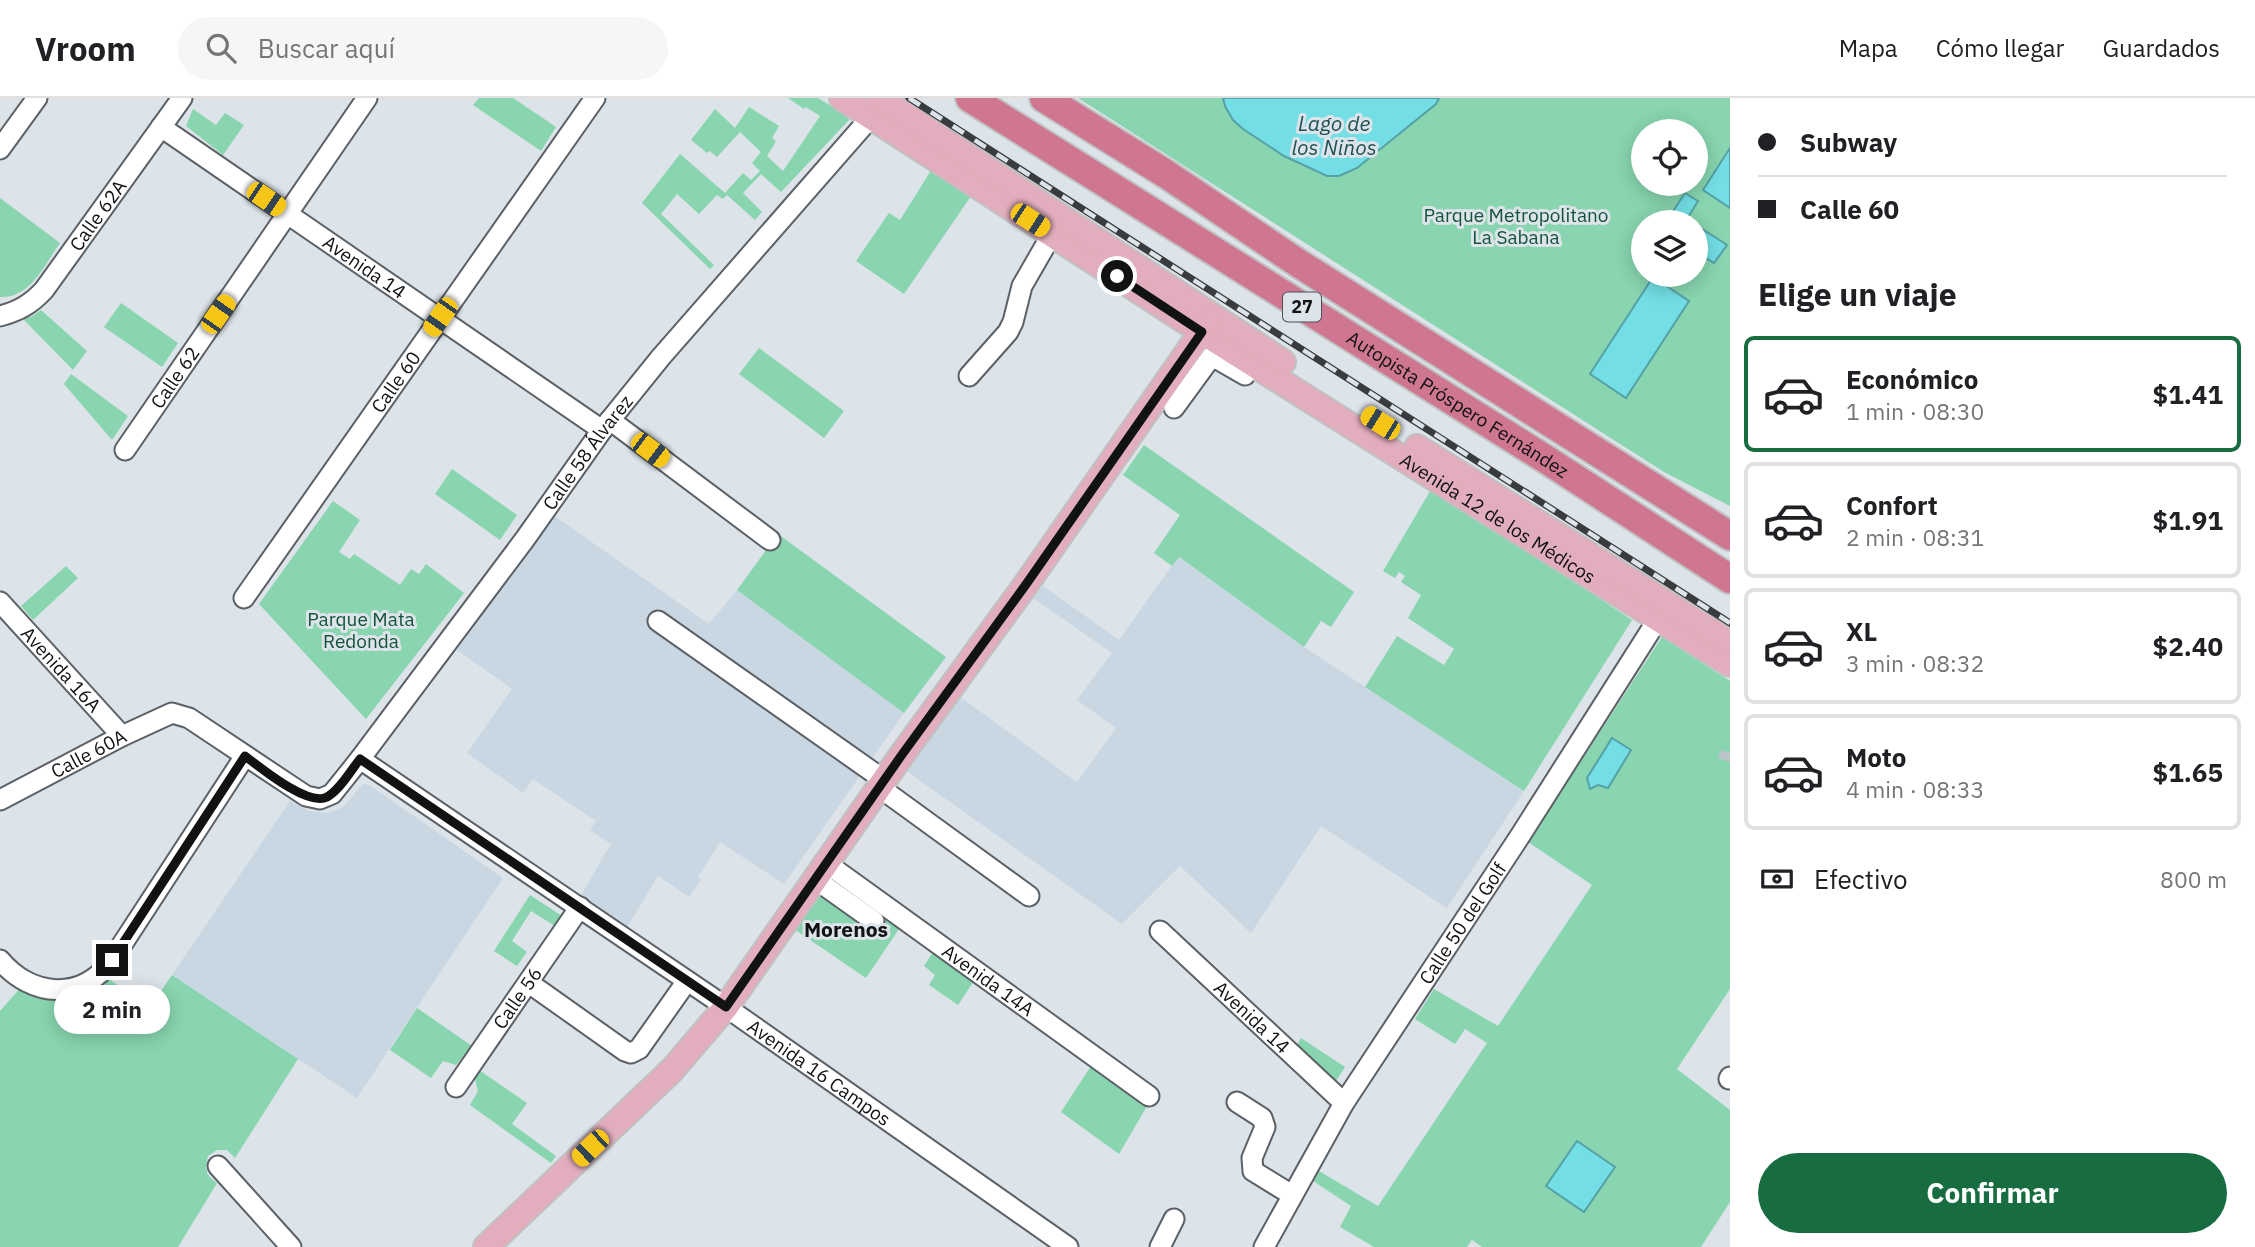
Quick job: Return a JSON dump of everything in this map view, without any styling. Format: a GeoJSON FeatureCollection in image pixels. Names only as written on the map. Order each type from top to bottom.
{"type":"FeatureCollection","features":[{"type":"Feature","properties":{"kind":"highway","name":"Autopista Próspero Fernández"},"geometry":{"type":"LineString","coordinates":[[970,98],[1730,579]]}},
{"type":"Feature","properties":{"kind":"highway","name":"Autopista Próspero Fernández"},"geometry":{"type":"LineString","coordinates":[[1044,98],[1730,536]]}},
{"type":"Feature","properties":{"kind":"highway"},"geometry":{"type":"LineString","coordinates":[[1633,517],[1658,524],[1699,547],[1709,538],[1703,519]]}},
{"type":"Feature","properties":{"kind":"main road","name":"Avenida 12 de los Médicos"},"geometry":{"type":"LineString","coordinates":[[842,98],[875,107],[1063,216],[1207,324]]}},
{"type":"Feature","properties":{"kind":"main road","name":"Avenida 12 de los Médicos"},"geometry":{"type":"LineString","coordinates":[[875,107],[1052,234],[1207,324],[1663,611],[1730,664]]}},
{"type":"Feature","properties":{"kind":"main road"},"geometry":{"type":"LineString","coordinates":[[486,1247],[672,1070],[726,1007],[1207,324]]}},
{"type":"Feature","properties":{"kind":"main road","name":"Avenida 12 de los Médicos"},"geometry":{"type":"LineString","coordinates":[[1663,611],[1730,643]]}},
{"type":"Feature","properties":{"kind":"street"},"geometry":{"type":"LineString","coordinates":[[0,149],[37,98]]}},
{"type":"Feature","properties":{"kind":"street","name":"Calle 62A"},"geometry":{"type":"LineString","coordinates":[[0,316],[31,303],[44,290],[182,98]]}},
{"type":"Feature","properties":{"kind":"street","name":"Calle 62"},"geometry":{"type":"LineString","coordinates":[[125,450],[367,98]]}},
{"type":"Feature","properties":{"kind":"street","name":"Calle 60"},"geometry":{"type":"LineString","coordinates":[[244,598],[595,98]]}},
{"type":"Feature","properties":{"kind":"street","name":"Calle 58 Álvarez"},"geometry":{"type":"LineString","coordinates":[[245,756],[306,796],[320,799],[332,794],[517,550],[606,425],[875,107]]}},
{"type":"Feature","properties":{"kind":"street","name":"Avenida 14"},"geometry":{"type":"LineString","coordinates":[[161,127],[440,317],[606,425],[769,540]]}},
{"type":"Feature","properties":{"kind":"street"},"geometry":{"type":"LineString","coordinates":[[969,376],[1008,332],[1022,286],[1052,234]]}},
{"type":"Feature","properties":{"kind":"street"},"geometry":{"type":"LineString","coordinates":[[1174,408],[1210,357],[1216,357],[1245,375]]}},
{"type":"Feature","properties":{"kind":"street","name":"Avenida 16A"},"geometry":{"type":"LineString","coordinates":[[0,602],[121,737]]}},
{"type":"Feature","properties":{"kind":"street","name":"Calle 50 del Golf"},"geometry":{"type":"LineString","coordinates":[[1264,1247],[1344,1103],[1520,836],[1663,611]]}},
{"type":"Feature","properties":{"kind":"street"},"geometry":{"type":"LineString","coordinates":[[658,621],[1029,896]]}},
{"type":"Feature","properties":{"kind":"street","name":"Calle 60A"},"geometry":{"type":"LineString","coordinates":[[0,800],[167,714],[180,714],[245,756]]}},
{"type":"Feature","properties":{"kind":"street"},"geometry":{"type":"LineString","coordinates":[[0,960],[12,973],[41,988],[67,990],[82,986],[105,970],[245,756]]}},
{"type":"Feature","properties":{"kind":"street","name":"Avenida 16 Campos"},"geometry":{"type":"LineString","coordinates":[[360,759],[726,1007],[1068,1247]]}},
{"type":"Feature","properties":{"kind":"street"},"geometry":{"type":"LineString","coordinates":[[821,871],[874,921]]}},
{"type":"Feature","properties":{"kind":"street","name":"Avenida 14A"},"geometry":{"type":"LineString","coordinates":[[821,871],[1149,1096]]}},
{"type":"Feature","properties":{"kind":"street","name":"Calle 56"},"geometry":{"type":"LineString","coordinates":[[456,1087],[580,908]]}},
{"type":"Feature","properties":{"kind":"street","name":"Avenida 14"},"geometry":{"type":"LineString","coordinates":[[1160,931],[1344,1103]]}},
{"type":"Feature","properties":{"kind":"street"},"geometry":{"type":"LineString","coordinates":[[529,983],[631,1053],[639,1049],[687,981]]}},
{"type":"Feature","properties":{"kind":"street"},"geometry":{"type":"LineString","coordinates":[[1237,1102],[1262,1118],[1265,1127],[1252,1158],[1253,1171],[1292,1195]]}},
{"type":"Feature","properties":{"kind":"street"},"geometry":{"type":"LineString","coordinates":[[218,1166],[291,1247]]}},
{"type":"Feature","properties":{"kind":"street"},"geometry":{"type":"LineString","coordinates":[[1160,1247],[1174,1219]]}},
{"type":"Feature","properties":{"kind":"shaded area"},"geometry":{"type":"Polygon","coordinates":[[[553,515],[709,624],[737,590],[904,713],[784,884],[720,842],[698,877],[701,880],[689,897],[658,876],[627,927],[580,897],[611,844],[590,830],[596,821],[533,779],[523,793],[467,753],[512,689],[457,650],[553,515]]]}},
{"type":"Feature","properties":{"kind":"shaded area"},"geometry":{"type":"Polygon","coordinates":[[[1178,557],[1304,647],[1524,791],[1447,908],[1321,826],[1251,933],[1180,866],[1122,924],[905,770],[959,696],[1077,782],[1116,728],[1077,700],[1112,653],[1033,598],[1043,586],[1119,640],[1178,557]]]}},
{"type":"Feature","properties":{"kind":"shaded area"},"geometry":{"type":"Polygon","coordinates":[[[363,784],[369,785],[503,878],[357,1098],[172,975],[290,801],[309,811],[328,813],[343,807],[363,784]]]}},
{"type":"Feature","properties":{"kind":"green space"},"geometry":{"type":"Polygon","coordinates":[[[479,98],[513,98],[556,127],[541,151],[473,105],[479,98]]]}},
{"type":"Feature","properties":{"kind":"green space"},"geometry":{"type":"Polygon","coordinates":[[[788,98],[818,98],[846,115],[849,120],[781,192],[761,174],[743,193],[762,212],[755,220],[727,195],[723,199],[717,195],[699,214],[677,194],[661,214],[714,265],[710,269],[642,203],[680,154],[725,193],[743,173],[751,180],[760,171],[752,163],[761,152],[740,132],[717,157],[710,151],[707,153],[691,140],[715,109],[735,128],[749,107],[779,126],[772,138],[776,141],[767,156],[783,171],[820,116],[788,98]]]}},
{"type":"Feature","properties":{"kind":"green space","name":"Parque Metropolitano La Sabana"},"geometry":{"type":"Polygon","coordinates":[[[1078,98],[1730,98],[1730,506],[1664,472],[1078,98]]]}},
{"type":"Feature","properties":{"kind":"green space"},"geometry":{"type":"Polygon","coordinates":[[[193,109],[216,125],[225,113],[244,125],[223,155],[186,126],[193,109]]]}},
{"type":"Feature","properties":{"kind":"green space"},"geometry":{"type":"Polygon","coordinates":[[[932,169],[971,196],[904,294],[856,261],[889,213],[900,220],[932,169]]]}},
{"type":"Feature","properties":{"kind":"green space"},"geometry":{"type":"Polygon","coordinates":[[[0,198],[60,243],[36,279],[20,292],[0,297],[0,198]]]}},
{"type":"Feature","properties":{"kind":"green space"},"geometry":{"type":"Polygon","coordinates":[[[121,303],[178,343],[162,367],[104,327],[121,303]]]}},
{"type":"Feature","properties":{"kind":"green space"},"geometry":{"type":"Polygon","coordinates":[[[41,310],[87,351],[73,370],[22,318],[31,317],[41,310]]]}},
{"type":"Feature","properties":{"kind":"green space"},"geometry":{"type":"Polygon","coordinates":[[[759,348],[844,411],[824,438],[739,374],[759,348]]]}},
{"type":"Feature","properties":{"kind":"green space"},"geometry":{"type":"Polygon","coordinates":[[[71,374],[128,416],[112,440],[64,384],[71,374]]]}},
{"type":"Feature","properties":{"kind":"green space"},"geometry":{"type":"Polygon","coordinates":[[[1144,445],[1354,592],[1331,627],[1321,621],[1304,647],[1179,557],[1172,566],[1154,553],[1180,515],[1123,475],[1144,445]]]}},
{"type":"Feature","properties":{"kind":"green space"},"geometry":{"type":"Polygon","coordinates":[[[452,469],[517,515],[500,540],[435,494],[452,469]]]}},
{"type":"Feature","properties":{"kind":"green space"},"geometry":{"type":"Polygon","coordinates":[[[1432,488],[1632,620],[1524,791],[1365,687],[1397,636],[1444,665],[1454,649],[1408,618],[1421,595],[1401,582],[1405,576],[1399,572],[1395,578],[1383,571],[1432,488]]]}},
{"type":"Feature","properties":{"kind":"green space","name":"Parque Mata Redonda"},"geometry":{"type":"Polygon","coordinates":[[[333,501],[360,520],[339,552],[350,559],[354,554],[400,585],[411,569],[419,574],[426,564],[464,593],[366,719],[259,604],[333,501]]]}},
{"type":"Feature","properties":{"kind":"green space"},"geometry":{"type":"Polygon","coordinates":[[[778,534],[946,657],[904,713],[737,590],[778,534]]]}},
{"type":"Feature","properties":{"kind":"green space"},"geometry":{"type":"Polygon","coordinates":[[[66,566],[78,578],[33,620],[21,606],[66,566]]]}},
{"type":"Feature","properties":{"kind":"green space"},"geometry":{"type":"Polygon","coordinates":[[[1662,637],[1730,681],[1730,989],[1677,1069],[1730,1110],[1730,1202],[1701,1247],[1482,1247],[1472,1240],[1467,1247],[1374,1247],[1340,1227],[1351,1206],[1313,1181],[1319,1171],[1378,1206],[1487,1043],[1465,1029],[1455,1044],[1415,1019],[1434,989],[1498,1026],[1592,885],[1528,842],[1662,637]]]}},
{"type":"Feature","properties":{"kind":"green space"},"geometry":{"type":"Polygon","coordinates":[[[833,874],[1150,1101],[1119,1154],[1061,1112],[1093,1063],[974,981],[958,1005],[929,985],[935,975],[924,966],[933,952],[899,929],[866,978],[794,929],[833,874]]]}},
{"type":"Feature","properties":{"kind":"green space"},"geometry":{"type":"Polygon","coordinates":[[[530,895],[562,916],[555,926],[531,911],[512,941],[527,952],[517,966],[494,951],[530,895]]]}},
{"type":"Feature","properties":{"kind":"green space"},"geometry":{"type":"Polygon","coordinates":[[[172,975],[298,1059],[235,1158],[227,1150],[217,1150],[208,1156],[207,1171],[217,1183],[178,1247],[0,1247],[0,1011],[22,986],[106,977],[150,1007],[172,975]]]}},
{"type":"Feature","properties":{"kind":"green space"},"geometry":{"type":"Polygon","coordinates":[[[417,1008],[472,1046],[456,1065],[443,1061],[431,1078],[390,1050],[417,1008]]]}},
{"type":"Feature","properties":{"kind":"green space"},"geometry":{"type":"Polygon","coordinates":[[[1301,1038],[1345,1067],[1336,1081],[1297,1045],[1301,1038]]]}},
{"type":"Feature","properties":{"kind":"green space"},"geometry":{"type":"Polygon","coordinates":[[[479,1070],[527,1103],[512,1124],[556,1156],[551,1163],[470,1105],[478,1091],[475,1079],[479,1070]]]}},
{"type":"Feature","properties":{"kind":"water","name":"Lago de los Niños"},"geometry":{"type":"Polygon","coordinates":[[[1223,98],[1439,98],[1436,104],[1357,168],[1339,176],[1327,176],[1284,156],[1243,129],[1233,120],[1223,98]]]}},
{"type":"Feature","properties":{"kind":"water"},"geometry":{"type":"Polygon","coordinates":[[[1730,148],[1730,208],[1708,193],[1708,182],[1730,148]]]}},
{"type":"Feature","properties":{"kind":"water"},"geometry":{"type":"Polygon","coordinates":[[[1683,196],[1690,196],[1698,201],[1692,210],[1674,210],[1683,196]]]}},
{"type":"Feature","properties":{"kind":"water"},"geometry":{"type":"Polygon","coordinates":[[[1708,233],[1727,245],[1714,263],[1708,259],[1708,233]]]}},
{"type":"Feature","properties":{"kind":"water"},"geometry":{"type":"Polygon","coordinates":[[[1647,287],[1668,287],[1689,301],[1626,398],[1590,374],[1647,287]]]}},
{"type":"Feature","properties":{"kind":"water"},"geometry":{"type":"Polygon","coordinates":[[[1612,738],[1631,750],[1608,788],[1598,785],[1590,789],[1587,778],[1612,738]]]}},
{"type":"Feature","properties":{"kind":"water"},"geometry":{"type":"Polygon","coordinates":[[[1577,1141],[1615,1167],[1584,1212],[1546,1186],[1577,1141]]]}},
{"type":"Feature","properties":{"kind":"tunnel"},"geometry":{"type":"LineString","coordinates":[[1727,761],[1730,753]]}},
{"type":"Feature","properties":{"kind":"railway"},"geometry":{"type":"LineString","coordinates":[[909,98],[1730,623]]}},
{"type":"Feature","properties":{"kind":"district","name":"Morenos"},"geometry":{"type":"Point","coordinates":[846,930]}},
{"type":"Feature","properties":{"kind":"route"},"geometry":{"type":"LineString","coordinates":[[112,960],[245,756],[295,790],[320,799],[332,794],[360,759],[726,1007],[1202,332],[1117,276]]}}]}
